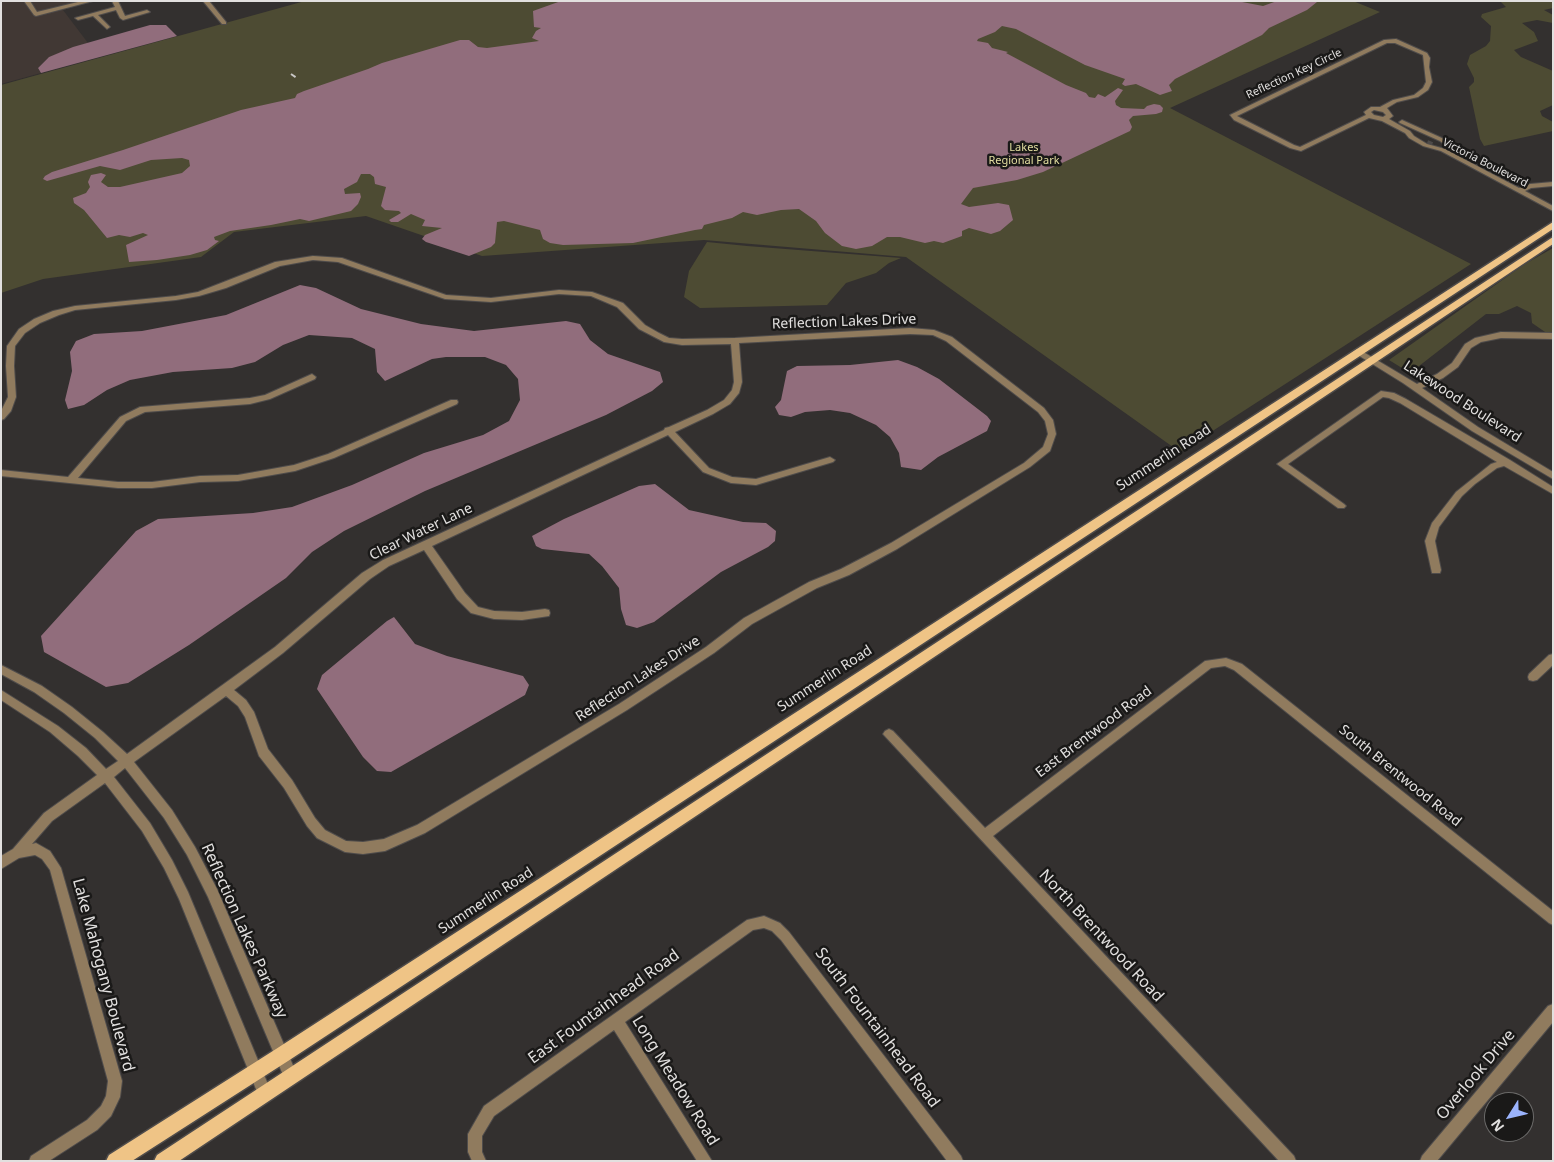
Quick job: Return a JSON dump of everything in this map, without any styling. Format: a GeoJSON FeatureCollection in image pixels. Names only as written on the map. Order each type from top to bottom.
{"type":"FeatureCollection","features":[{"type":"Feature","properties":{"kind":"main road","name":"Summerlin Road"},"geometry":{"type":"LineString","coordinates":[[115,1161],[256,1072],[1553,225]]}},
{"type":"Feature","properties":{"kind":"main road"},"geometry":{"type":"LineString","coordinates":[[1484,285],[1503,266],[1553,234]]}},
{"type":"Feature","properties":{"kind":"main road"},"geometry":{"type":"LineString","coordinates":[[163,1161],[1553,240]]}},
{"type":"Feature","properties":{"kind":"street"},"geometry":{"type":"LineString","coordinates":[[27,1],[36,14],[90,1]]}},
{"type":"Feature","properties":{"kind":"street"},"geometry":{"type":"LineString","coordinates":[[115,1],[124,18],[147,12]]}},
{"type":"Feature","properties":{"kind":"street"},"geometry":{"type":"LineString","coordinates":[[206,1],[224,23]]}},
{"type":"Feature","properties":{"kind":"street"},"geometry":{"type":"LineString","coordinates":[[78,18],[118,8]]}},
{"type":"Feature","properties":{"kind":"street"},"geometry":{"type":"LineString","coordinates":[[94,14],[107,27]]}},
{"type":"Feature","properties":{"kind":"street","name":"Reflection Key Circle"},"geometry":{"type":"LineString","coordinates":[[1370,115],[1301,149],[1292,147],[1233,115],[1386,41],[1396,41],[1425,54],[1427,58],[1428,86],[1416,96],[1395,101],[1381,109]]}},
{"type":"Feature","properties":{"kind":"street"},"geometry":{"type":"LineString","coordinates":[[1370,115],[1368,110],[1381,109]]}},
{"type":"Feature","properties":{"kind":"street","name":"Victoria Boulevard"},"geometry":{"type":"LineString","coordinates":[[1381,109],[1388,112],[1387,118]]}},
{"type":"Feature","properties":{"kind":"street","name":"Victoria Boulevard"},"geometry":{"type":"LineString","coordinates":[[1370,115],[1387,118],[1412,131],[1426,132],[1553,208]]}},
{"type":"Feature","properties":{"kind":"street"},"geometry":{"type":"LineString","coordinates":[[1412,131],[1434,144],[1447,144]]}},
{"type":"Feature","properties":{"kind":"street","name":"Victoria Boulevard"},"geometry":{"type":"LineString","coordinates":[[1412,131],[1411,137],[1425,145],[1434,144],[1523,190],[1553,202]]}},
{"type":"Feature","properties":{"kind":"street"},"geometry":{"type":"LineString","coordinates":[[1523,190],[1542,184],[1553,184]]}},
{"type":"Feature","properties":{"kind":"street","name":"Reflection Lakes Drive"},"geometry":{"type":"LineString","coordinates":[[1,417],[8,409],[12,397],[10,366],[6,347],[22,331],[37,321],[75,308],[199,294],[278,264],[313,258],[339,260],[445,297],[491,300],[559,292],[592,294],[620,305],[642,327],[667,340],[693,342],[735,341],[849,333],[910,332],[934,334],[949,339],[1042,410],[1049,420],[1052,434],[1047,449],[1026,465],[894,546],[845,572],[814,585],[748,621],[710,650],[623,707],[421,829],[385,845],[363,848],[345,846],[321,834],[311,822],[288,784],[263,752],[250,715],[242,703],[226,690]]}},
{"type":"Feature","properties":{"kind":"street"},"geometry":{"type":"LineString","coordinates":[[1416,388],[1455,365],[1468,346],[1478,340],[1501,335],[1553,336]]}},
{"type":"Feature","properties":{"kind":"street","name":"Clear Water Lane"},"geometry":{"type":"LineString","coordinates":[[106,776],[226,690],[286,644],[366,576],[386,563],[710,412],[727,402],[736,391],[738,382],[735,341]]}},
{"type":"Feature","properties":{"kind":"street","name":"Lakewood Boulevard"},"geometry":{"type":"LineString","coordinates":[[1357,352],[1553,476]]}},
{"type":"Feature","properties":{"kind":"street"},"geometry":{"type":"LineString","coordinates":[[70,481],[123,419],[143,409],[250,401],[267,397],[312,377]]}},
{"type":"Feature","properties":{"kind":"street"},"geometry":{"type":"LineString","coordinates":[[1340,506],[1282,464],[1381,394],[1391,395],[1403,401],[1553,492]]}},
{"type":"Feature","properties":{"kind":"street"},"geometry":{"type":"LineString","coordinates":[[1,473],[118,485],[152,485],[200,479],[238,478],[295,468],[331,456],[454,402]]}},
{"type":"Feature","properties":{"kind":"street"},"geometry":{"type":"LineString","coordinates":[[668,430],[706,470],[731,480],[756,482],[830,460]]}},
{"type":"Feature","properties":{"kind":"street"},"geometry":{"type":"LineString","coordinates":[[1436,570],[1430,541],[1435,526],[1459,494],[1472,482],[1494,466],[1506,463],[1516,454]]}},
{"type":"Feature","properties":{"kind":"street"},"geometry":{"type":"LineString","coordinates":[[426,545],[460,596],[475,610],[494,615],[522,616],[545,613]]}},
{"type":"Feature","properties":{"kind":"street"},"geometry":{"type":"LineString","coordinates":[[1533,677],[1553,658]]}},
{"type":"Feature","properties":{"kind":"street","name":"East Brentwood Road"},"geometry":{"type":"LineString","coordinates":[[985,835],[1209,664],[1226,662]]}},
{"type":"Feature","properties":{"kind":"street","name":"South Brentwood Road"},"geometry":{"type":"LineString","coordinates":[[1226,662],[1238,667],[1322,733],[1553,919]]}},
{"type":"Feature","properties":{"kind":"street","name":"Reflection Lakes Parkway"},"geometry":{"type":"LineString","coordinates":[[1,669],[38,689],[99,735],[127,762],[168,814],[191,851],[212,893],[291,1077]]}},
{"type":"Feature","properties":{"kind":"street"},"geometry":{"type":"LineString","coordinates":[[1,694],[54,729],[106,776],[146,828],[184,896],[265,1094]]}},
{"type":"Feature","properties":{"kind":"street","name":"North Brentwood Road"},"geometry":{"type":"LineString","coordinates":[[889,734],[1289,1161]]}},
{"type":"Feature","properties":{"kind":"street","name":"Lake Mahogany Boulevard"},"geometry":{"type":"LineString","coordinates":[[1,863],[17,853],[48,817],[106,776]]}},
{"type":"Feature","properties":{"kind":"street","name":"Lake Mahogany Boulevard"},"geometry":{"type":"LineString","coordinates":[[17,853],[36,849],[46,854],[55,868],[115,1081],[113,1097],[92,1125],[36,1161]]}},
{"type":"Feature","properties":{"kind":"street","name":"East Fountainhead Road"},"geometry":{"type":"LineString","coordinates":[[479,1161],[475,1152],[475,1134],[489,1111],[751,924],[764,922]]}},
{"type":"Feature","properties":{"kind":"street","name":"South Fountainhead Road"},"geometry":{"type":"LineString","coordinates":[[764,922],[776,927],[785,936],[956,1161]]}},
{"type":"Feature","properties":{"kind":"street","name":"Overlook Drive"},"geometry":{"type":"LineString","coordinates":[[1427,1161],[1553,1011]]}},
{"type":"Feature","properties":{"kind":"street","name":"Long Meadow Road"},"geometry":{"type":"LineString","coordinates":[[616,1020],[705,1161]]}},
{"type":"Feature","properties":{"kind":"shaded area"},"geometry":{"type":"Polygon","coordinates":[[[1,1],[94,1],[63,10],[88,43],[49,57],[38,68],[41,73],[1,84],[1,1]]]}},
{"type":"Feature","properties":{"kind":"shaded area"},"geometry":{"type":"Polygon","coordinates":[[[561,1],[1237,1],[1263,6],[1277,1],[1317,2],[1307,10],[1269,28],[1262,35],[1175,79],[1169,85],[1172,91],[1160,95],[1136,84],[1125,86],[1122,84],[1125,79],[1085,65],[1016,29],[1002,26],[995,32],[978,39],[977,41],[988,43],[992,48],[1008,52],[1006,53],[1066,85],[1086,93],[1089,97],[1095,98],[1098,94],[1105,97],[1118,88],[1123,90],[1115,101],[1116,105],[1121,108],[1144,109],[1154,104],[1160,105],[1163,108],[1162,112],[1156,114],[1133,116],[1129,120],[1132,127],[1130,131],[1043,172],[1017,180],[973,188],[961,204],[969,207],[998,203],[1009,205],[1013,220],[1000,231],[991,234],[969,228],[962,231],[962,236],[943,243],[934,241],[925,243],[900,237],[887,237],[872,246],[856,249],[842,246],[825,233],[816,221],[799,209],[781,210],[757,215],[743,212],[732,218],[704,225],[702,229],[633,243],[563,245],[550,243],[543,239],[540,230],[504,221],[497,222],[495,243],[491,247],[469,256],[422,239],[425,235],[442,228],[422,226],[425,220],[411,214],[398,222],[391,222],[389,220],[401,213],[399,211],[385,210],[381,206],[386,187],[375,184],[374,177],[370,174],[361,174],[357,182],[344,189],[345,194],[360,193],[361,197],[358,204],[351,211],[309,221],[300,219],[230,231],[214,237],[215,240],[219,241],[207,250],[190,255],[129,262],[126,245],[148,235],[143,233],[130,237],[119,235],[107,238],[84,210],[74,203],[73,198],[86,193],[90,187],[88,182],[91,175],[101,173],[106,175],[101,182],[108,187],[120,187],[182,173],[190,166],[189,160],[182,158],[151,160],[120,170],[100,166],[47,181],[43,179],[52,172],[241,110],[295,98],[297,94],[304,91],[382,63],[460,40],[469,40],[478,47],[487,48],[539,41],[532,38],[536,31],[541,28],[534,27],[533,11],[561,1]]]}},
{"type":"Feature","properties":{"kind":"shaded area"},"geometry":{"type":"Polygon","coordinates":[[[150,25],[166,25],[177,36],[41,73],[38,68],[49,57],[73,47],[150,25]]]}},
{"type":"Feature","properties":{"kind":"shaded area"},"geometry":{"type":"Polygon","coordinates":[[[300,285],[316,288],[361,309],[421,324],[474,331],[566,321],[580,324],[590,340],[608,354],[660,372],[663,382],[652,391],[606,415],[425,491],[344,531],[312,552],[286,578],[189,645],[128,683],[106,687],[44,652],[41,636],[136,531],[158,519],[253,513],[292,507],[352,485],[424,453],[483,435],[509,421],[520,400],[518,379],[506,365],[485,357],[446,357],[432,359],[385,381],[377,372],[375,349],[352,338],[309,335],[283,345],[255,362],[232,368],[173,372],[130,380],[107,390],[84,405],[68,409],[65,400],[72,371],[70,352],[76,341],[94,334],[142,331],[226,315],[300,285]]]}},
{"type":"Feature","properties":{"kind":"shaded area"},"geometry":{"type":"Polygon","coordinates":[[[898,360],[917,367],[939,379],[987,416],[991,421],[987,431],[938,457],[921,470],[901,467],[899,453],[890,437],[876,425],[850,413],[830,410],[805,412],[791,417],[779,415],[775,407],[781,400],[787,371],[797,366],[850,365],[898,360]]]}},
{"type":"Feature","properties":{"kind":"shaded area"},"geometry":{"type":"Polygon","coordinates":[[[655,484],[689,510],[743,522],[766,523],[776,531],[775,541],[768,547],[721,572],[654,622],[637,628],[626,625],[621,609],[619,588],[602,566],[589,554],[542,549],[536,546],[532,536],[564,519],[639,486],[655,484]]]}},
{"type":"Feature","properties":{"kind":"shaded area"},"geometry":{"type":"Polygon","coordinates":[[[394,617],[415,644],[447,656],[523,676],[529,685],[525,695],[391,772],[377,771],[363,757],[317,689],[322,675],[394,617]]]}},
{"type":"Feature","properties":{"kind":"green space","name":"Lakes Regional Park"},"geometry":{"type":"Polygon","coordinates":[[[305,1],[1353,1],[1380,12],[1170,108],[1471,264],[1180,452],[906,257],[704,240],[482,256],[366,216],[234,232],[201,257],[43,279],[1,293],[1,85],[305,1]]]}},
{"type":"Feature","properties":{"kind":"green space"},"geometry":{"type":"Polygon","coordinates":[[[1500,1],[1553,1],[1553,8],[1544,10],[1553,15],[1553,23],[1537,20],[1522,23],[1534,32],[1538,41],[1514,50],[1521,57],[1553,71],[1553,105],[1540,111],[1542,116],[1553,122],[1553,131],[1484,146],[1480,139],[1469,87],[1474,82],[1474,78],[1467,64],[1470,55],[1486,46],[1490,41],[1491,26],[1481,17],[1482,14],[1506,7],[1500,1]]]}},
{"type":"Feature","properties":{"kind":"green space"},"geometry":{"type":"Polygon","coordinates":[[[707,242],[901,258],[889,263],[876,273],[846,283],[827,305],[700,308],[684,297],[689,271],[707,242]]]}},
{"type":"Feature","properties":{"kind":"green space"},"geometry":{"type":"Polygon","coordinates":[[[1553,248],[1553,334],[1548,334],[1532,323],[1531,313],[1517,306],[1499,314],[1486,314],[1410,373],[1389,360],[1525,264],[1553,248]]]}},
{"type":"Feature","properties":{"kind":"tunnel"},"geometry":{"type":"LineString","coordinates":[[1427,143],[1432,145]]}},
{"type":"Feature","properties":{"kind":"railway"},"geometry":{"type":"LineString","coordinates":[[291,74],[297,78]]}}]}
